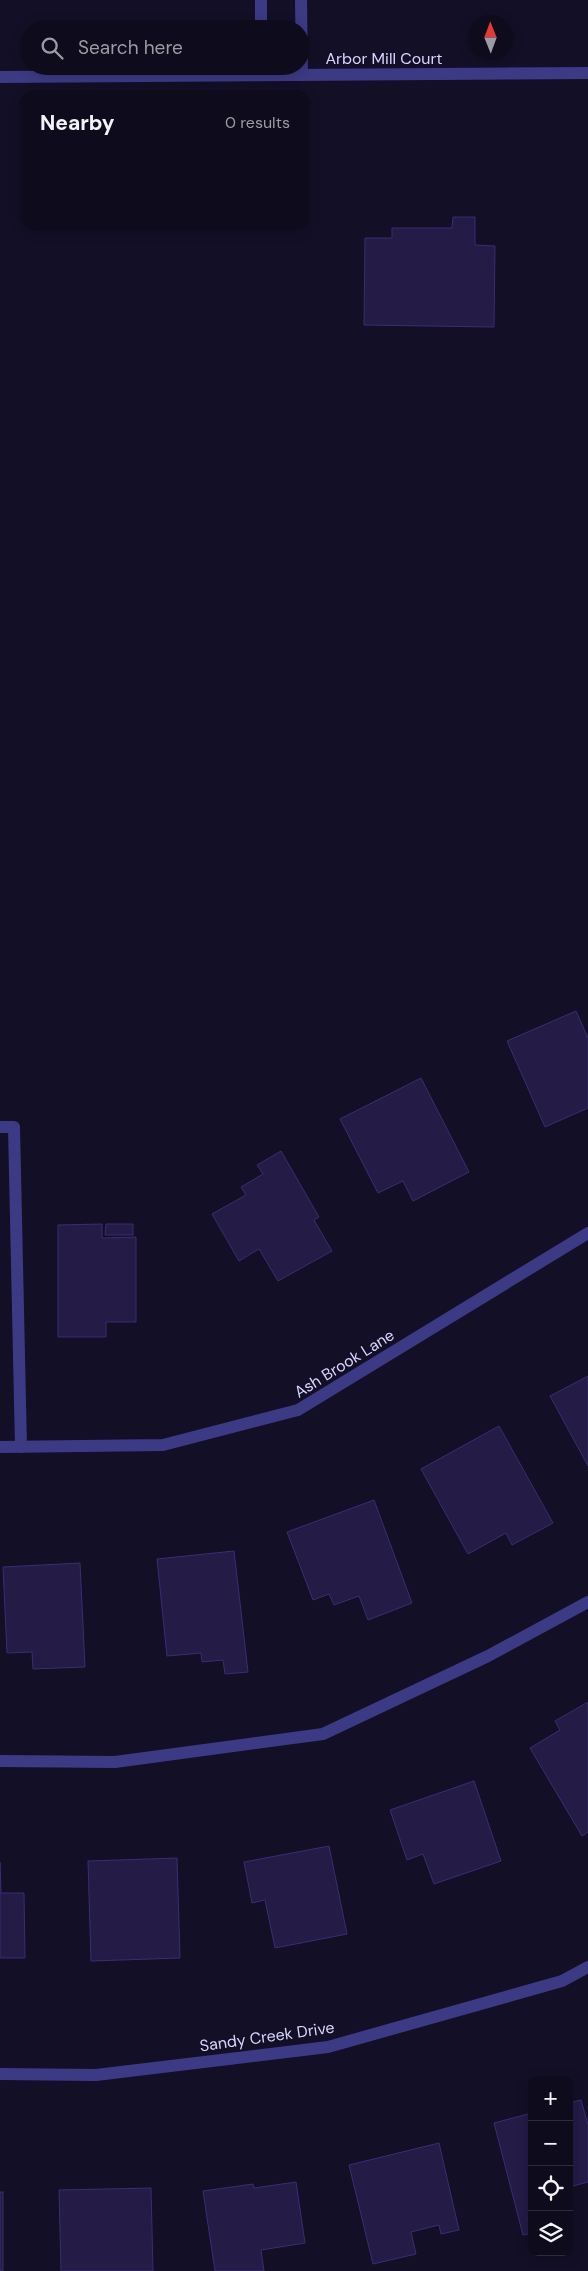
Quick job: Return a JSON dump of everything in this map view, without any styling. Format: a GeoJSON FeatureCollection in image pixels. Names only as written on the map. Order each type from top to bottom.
{"type":"FeatureCollection","features":[{"type":"Feature","properties":{"kind":"street"},"geometry":{"type":"LineString","coordinates":[[261,0],[261,20]]}},
{"type":"Feature","properties":{"kind":"street"},"geometry":{"type":"LineString","coordinates":[[301,0],[301,20]]}},
{"type":"Feature","properties":{"kind":"street","name":"Arbor Mill Court"},"geometry":{"type":"LineString","coordinates":[[310,75],[588,73]]}},
{"type":"Feature","properties":{"kind":"street","name":"Arbor Mill Court"},"geometry":{"type":"LineString","coordinates":[[0,78],[112,75]]}},
{"type":"Feature","properties":{"kind":"street"},"geometry":{"type":"LineString","coordinates":[[0,1127],[14,1127],[21,1447]]}},
{"type":"Feature","properties":{"kind":"street","name":"Ash Brook Lane"},"geometry":{"type":"LineString","coordinates":[[0,1447],[163,1445],[298,1410],[588,1233]]}},
{"type":"Feature","properties":{"kind":"street"},"geometry":{"type":"LineString","coordinates":[[0,1761],[115,1762],[323,1734],[488,1656],[588,1602]]}},
{"type":"Feature","properties":{"kind":"street","name":"Sandy Creek Drive"},"geometry":{"type":"LineString","coordinates":[[0,2074],[96,2075],[328,2047],[562,1982],[588,1967]]}},
{"type":"Feature","properties":{"kind":"building"},"geometry":{"type":"Polygon","coordinates":[[[453,217],[475,217],[475,245],[495,246],[494,327],[364,325],[365,238],[392,238],[392,228],[452,228],[453,217]]]}},
{"type":"Feature","properties":{"kind":"building"},"geometry":{"type":"Polygon","coordinates":[[[576,1011],[588,1038],[588,1108],[545,1127],[507,1041],[576,1011]]]}},
{"type":"Feature","properties":{"kind":"building"},"geometry":{"type":"Polygon","coordinates":[[[421,1078],[469,1172],[413,1201],[403,1181],[378,1193],[340,1119],[421,1078]]]}},
{"type":"Feature","properties":{"kind":"building"},"geometry":{"type":"Polygon","coordinates":[[[281,1151],[319,1217],[314,1220],[332,1251],[278,1281],[259,1249],[239,1261],[212,1214],[246,1195],[241,1187],[263,1174],[257,1165],[281,1151]]]}},
{"type":"Feature","properties":{"kind":"building"},"geometry":{"type":"Polygon","coordinates":[[[102,1224],[102,1238],[136,1237],[136,1322],[106,1322],[106,1337],[58,1337],[58,1225],[102,1224]]]}},
{"type":"Feature","properties":{"kind":"building"},"geometry":{"type":"Polygon","coordinates":[[[106,1224],[133,1224],[133,1235],[105,1235],[106,1224]]]}},
{"type":"Feature","properties":{"kind":"building"},"geometry":{"type":"Polygon","coordinates":[[[588,1376],[588,1466],[550,1396],[588,1376]]]}},
{"type":"Feature","properties":{"kind":"building"},"geometry":{"type":"Polygon","coordinates":[[[499,1426],[553,1523],[512,1545],[506,1533],[468,1554],[421,1469],[499,1426]]]}},
{"type":"Feature","properties":{"kind":"building"},"geometry":{"type":"Polygon","coordinates":[[[374,1500],[412,1603],[368,1620],[359,1596],[334,1605],[329,1594],[313,1600],[287,1532],[374,1500]]]}},
{"type":"Feature","properties":{"kind":"building"},"geometry":{"type":"Polygon","coordinates":[[[234,1551],[248,1672],[225,1674],[223,1660],[202,1662],[201,1653],[167,1656],[157,1559],[234,1551]]]}},
{"type":"Feature","properties":{"kind":"building"},"geometry":{"type":"Polygon","coordinates":[[[80,1563],[85,1667],[33,1669],[32,1652],[7,1653],[3,1567],[80,1563]]]}},
{"type":"Feature","properties":{"kind":"building"},"geometry":{"type":"Polygon","coordinates":[[[588,1702],[588,1832],[582,1836],[530,1748],[560,1730],[555,1721],[588,1702]]]}},
{"type":"Feature","properties":{"kind":"building"},"geometry":{"type":"Polygon","coordinates":[[[474,1781],[501,1861],[434,1884],[423,1854],[407,1860],[390,1810],[474,1781]]]}},
{"type":"Feature","properties":{"kind":"building"},"geometry":{"type":"Polygon","coordinates":[[[329,1846],[347,1934],[275,1948],[265,1900],[252,1903],[244,1862],[329,1846]]]}},
{"type":"Feature","properties":{"kind":"building"},"geometry":{"type":"Polygon","coordinates":[[[177,1858],[180,1958],[91,1961],[88,1861],[177,1858]]]}},
{"type":"Feature","properties":{"kind":"building"},"geometry":{"type":"Polygon","coordinates":[[[0,1862],[1,1893],[24,1893],[25,1958],[0,1958],[0,1862]]]}},
{"type":"Feature","properties":{"kind":"building"},"geometry":{"type":"Polygon","coordinates":[[[581,2100],[588,2125],[588,2182],[573,2186],[573,2121],[573,2102],[581,2100]]]}},
{"type":"Feature","properties":{"kind":"building"},"geometry":{"type":"Polygon","coordinates":[[[528,2114],[528,2234],[523,2235],[494,2123],[528,2114]]]}},
{"type":"Feature","properties":{"kind":"building"},"geometry":{"type":"Polygon","coordinates":[[[439,2143],[459,2230],[441,2234],[439,2225],[411,2232],[416,2254],[373,2264],[349,2165],[439,2143]]]}},
{"type":"Feature","properties":{"kind":"building"},"geometry":{"type":"Polygon","coordinates":[[[296,2182],[305,2243],[261,2250],[264,2271],[215,2271],[203,2191],[253,2184],[254,2188],[296,2182]]]}},
{"type":"Feature","properties":{"kind":"building"},"geometry":{"type":"Polygon","coordinates":[[[151,2188],[153,2271],[61,2271],[59,2190],[151,2188]]]}},
{"type":"Feature","properties":{"kind":"building"},"geometry":{"type":"Polygon","coordinates":[[[0,2192],[3,2192],[3,2271],[0,2271],[0,2192]]]}}]}
